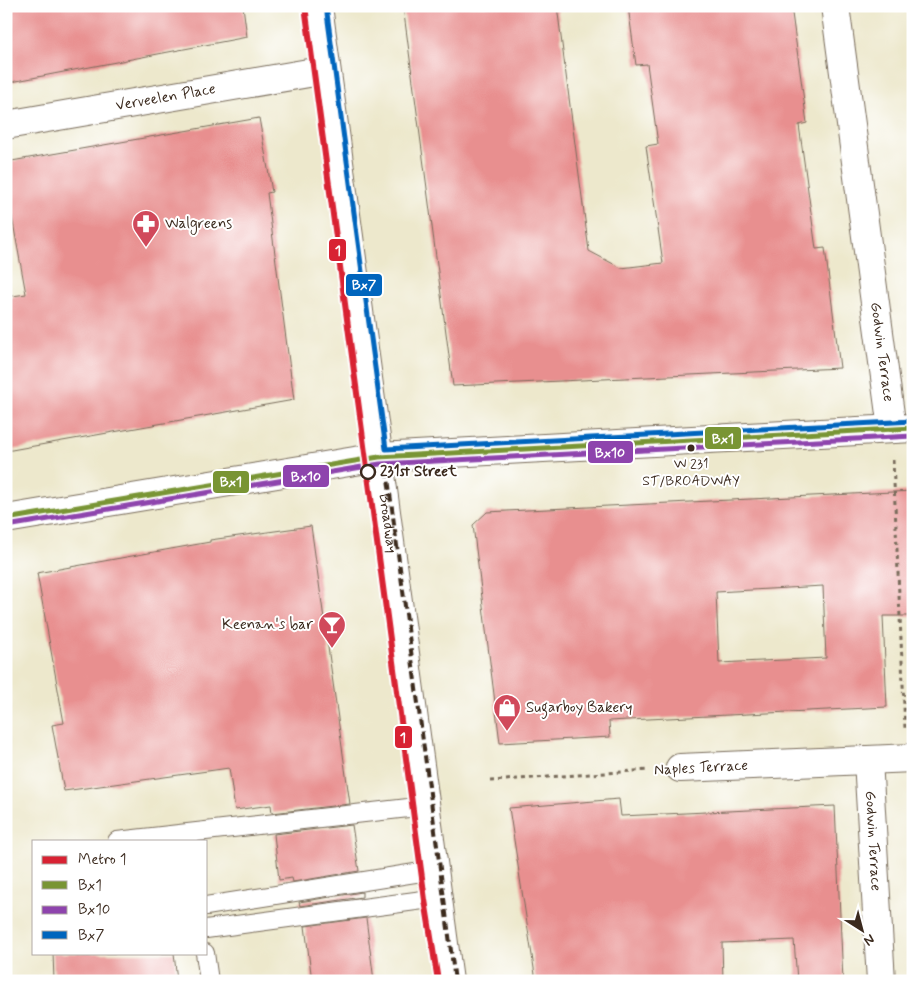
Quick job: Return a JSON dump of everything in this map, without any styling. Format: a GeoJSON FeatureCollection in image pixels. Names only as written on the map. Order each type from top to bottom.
{"type":"FeatureCollection","features":[{"type":"Feature","properties":{"kind":"street","name":"Broadway"},"geometry":{"type":"LineString","coordinates":[[318,6],[449,981]]}},
{"type":"Feature","properties":{"kind":"street","name":"Godwin Terrace"},"geometry":{"type":"LineString","coordinates":[[835,6],[903,429]]}},
{"type":"Feature","properties":{"kind":"street","name":"Verveelen Place"},"geometry":{"type":"LineString","coordinates":[[6,125],[326,70]]}},
{"type":"Feature","properties":{"kind":"street"},"geometry":{"type":"LineString","coordinates":[[6,519],[379,457],[903,429]]}},
{"type":"Feature","properties":{"kind":"street","name":"Naples Terrace"},"geometry":{"type":"LineString","coordinates":[[680,768],[909,758]]}},
{"type":"Feature","properties":{"kind":"street","name":"Godwin Terrace"},"geometry":{"type":"LineString","coordinates":[[868,760],[880,981]]}},
{"type":"Feature","properties":{"kind":"lane"},"geometry":{"type":"LineString","coordinates":[[126,840],[426,806]]}},
{"type":"Feature","properties":{"kind":"lane"},"geometry":{"type":"LineString","coordinates":[[208,906],[434,870]]}},
{"type":"Feature","properties":{"kind":"lane"},"geometry":{"type":"LineString","coordinates":[[208,929],[438,898]]}},
{"type":"Feature","properties":{"kind":"lane"},"geometry":{"type":"LineString","coordinates":[[205,954],[209,981]]}},
{"type":"Feature","properties":{"kind":"path"},"geometry":{"type":"LineString","coordinates":[[903,429],[909,758]]}},
{"type":"Feature","properties":{"kind":"path","name":"Naples Terrace"},"geometry":{"type":"LineString","coordinates":[[490,781],[680,768]]}},
{"type":"Feature","properties":{"kind":"building"},"geometry":{"type":"Polygon","coordinates":[[[6,6],[243,6],[247,37],[6,83],[6,6]]]}},
{"type":"Feature","properties":{"kind":"building"},"geometry":{"type":"Polygon","coordinates":[[[403,6],[557,6],[589,251],[621,268],[663,263],[646,146],[658,144],[647,64],[636,65],[628,6],[791,6],[807,123],[799,125],[816,249],[825,248],[840,368],[453,386],[403,6]]]}},
{"type":"Feature","properties":{"kind":"building"},"geometry":{"type":"Polygon","coordinates":[[[259,118],[272,192],[267,193],[294,400],[6,451],[6,297],[26,294],[6,184],[6,162],[259,118]]]}},
{"type":"Feature","properties":{"kind":"building"},"geometry":{"type":"Polygon","coordinates":[[[913,491],[913,616],[883,616],[887,707],[609,721],[610,737],[500,743],[473,525],[487,512],[913,491]],[[823,586],[716,592],[719,663],[826,658],[823,586]]]}},
{"type":"Feature","properties":{"kind":"building"},"geometry":{"type":"Polygon","coordinates":[[[311,526],[350,804],[272,813],[271,805],[235,810],[229,768],[64,791],[52,725],[64,723],[37,573],[210,542],[210,540],[311,526]]]}},
{"type":"Feature","properties":{"kind":"building"},"geometry":{"type":"Polygon","coordinates":[[[619,799],[621,816],[835,806],[843,981],[797,981],[794,940],[722,943],[723,981],[536,981],[509,808],[619,799]]]}},
{"type":"Feature","properties":{"kind":"building"},"geometry":{"type":"Polygon","coordinates":[[[352,825],[359,871],[293,882],[292,878],[279,880],[274,834],[352,825]]]}},
{"type":"Feature","properties":{"kind":"building"},"geometry":{"type":"Polygon","coordinates":[[[362,892],[362,897],[300,906],[299,902],[362,892]]]}},
{"type":"Feature","properties":{"kind":"building"},"geometry":{"type":"Polygon","coordinates":[[[366,918],[374,981],[312,981],[305,926],[366,918]]]}},
{"type":"Feature","properties":{"kind":"building"},"geometry":{"type":"Polygon","coordinates":[[[53,954],[174,954],[177,981],[54,981],[53,954]]]}},
{"type":"Feature","properties":{"kind":"railway"},"geometry":{"type":"LineString","coordinates":[[325,6],[455,981]]}},
{"type":"Feature","properties":{"kind":"metro line","name":"1"},"geometry":{"type":"LineString","coordinates":[[305,6],[425,900],[438,981]]}},
{"type":"Feature","properties":{"kind":"transit line","name":"Bx7"},"geometry":{"type":"LineString","coordinates":[[326,6],[386,449],[913,421]]}},
{"type":"Feature","properties":{"kind":"transit line","name":"Bx1"},"geometry":{"type":"LineString","coordinates":[[6,519],[379,457],[913,428]]}},
{"type":"Feature","properties":{"kind":"transit line","name":"Bx10"},"geometry":{"type":"LineString","coordinates":[[7,526],[380,464],[913,436]]}},
{"type":"Feature","properties":{"kind":"place","name":"Walgreens"},"geometry":{"type":"Point","coordinates":[146,248]}},
{"type":"Feature","properties":{"kind":"place","name":"W 231 ST/BROADWAY"},"geometry":{"type":"Point","coordinates":[691,448]}},
{"type":"Feature","properties":{"kind":"place","name":"231st Street"},"geometry":{"type":"Point","coordinates":[368,472]}},
{"type":"Feature","properties":{"kind":"place","name":"Keenan's bar"},"geometry":{"type":"Point","coordinates":[332,649]}},
{"type":"Feature","properties":{"kind":"place","name":"Sugarboy Bakery"},"geometry":{"type":"Point","coordinates":[507,732]}}]}
